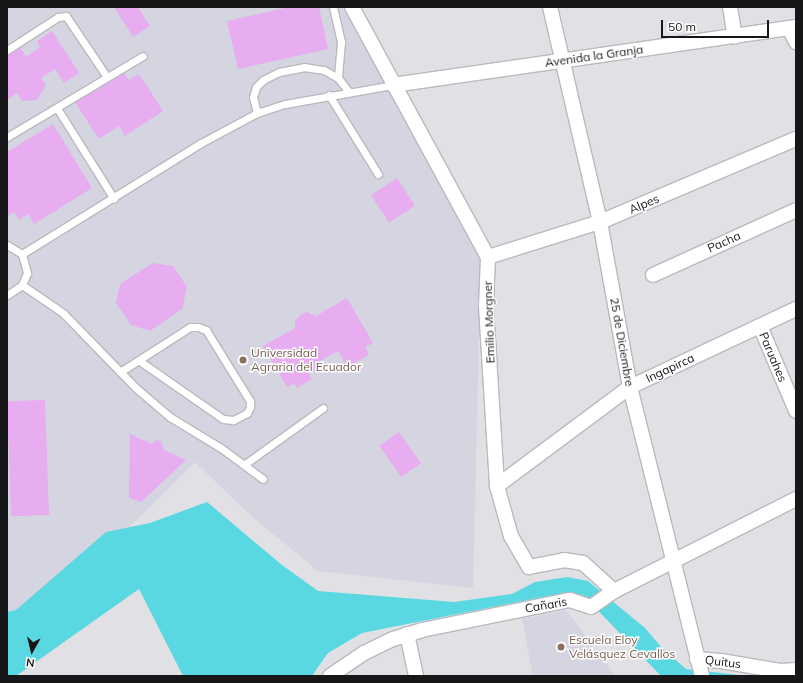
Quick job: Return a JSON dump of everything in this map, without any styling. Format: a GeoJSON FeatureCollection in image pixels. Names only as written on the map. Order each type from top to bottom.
{"type":"FeatureCollection","features":[{"type":"Feature","properties":{"kind":"street"},"geometry":{"type":"LineString","coordinates":[[352,7],[393,85],[488,257]]}},
{"type":"Feature","properties":{"kind":"street","name":"25 de Diciembre"},"geometry":{"type":"LineString","coordinates":[[550,7],[600,222],[630,387],[672,562],[699,666]]}},
{"type":"Feature","properties":{"kind":"street"},"geometry":{"type":"LineString","coordinates":[[730,7],[735,37]]}},
{"type":"Feature","properties":{"kind":"street"},"geometry":{"type":"LineString","coordinates":[[792,28],[796,42]]}},
{"type":"Feature","properties":{"kind":"street","name":"Avenida la Granja"},"geometry":{"type":"LineString","coordinates":[[393,85],[792,28]]}},
{"type":"Feature","properties":{"kind":"street","name":"Alpes"},"geometry":{"type":"LineString","coordinates":[[488,257],[600,222],[796,138]]}},
{"type":"Feature","properties":{"kind":"street","name":"Pacha"},"geometry":{"type":"LineString","coordinates":[[653,275],[796,210]]}},
{"type":"Feature","properties":{"kind":"street","name":"Emilio Morgner"},"geometry":{"type":"LineString","coordinates":[[488,257],[486,306],[497,486],[511,536],[529,567],[564,560],[583,563],[611,593]]}},
{"type":"Feature","properties":{"kind":"street","name":"Ingapirca"},"geometry":{"type":"LineString","coordinates":[[497,486],[630,387],[796,309]]}},
{"type":"Feature","properties":{"kind":"street","name":"Paruahes"},"geometry":{"type":"LineString","coordinates":[[760,326],[796,411]]}},
{"type":"Feature","properties":{"kind":"street","name":"Cañaris"},"geometry":{"type":"LineString","coordinates":[[330,676],[364,653],[407,634],[570,600],[591,607],[611,593],[796,499]]}},
{"type":"Feature","properties":{"kind":"street"},"geometry":{"type":"LineString","coordinates":[[407,634],[416,676]]}},
{"type":"Feature","properties":{"kind":"street","name":"Quitus"},"geometry":{"type":"LineString","coordinates":[[699,666],[721,661],[780,671],[796,670]]}},
{"type":"Feature","properties":{"kind":"lane"},"geometry":{"type":"LineString","coordinates":[[333,7],[341,42],[338,78]]}},
{"type":"Feature","properties":{"kind":"lane"},"geometry":{"type":"LineString","coordinates":[[7,40],[9,48],[58,17],[66,16],[107,77]]}},
{"type":"Feature","properties":{"kind":"lane"},"geometry":{"type":"LineString","coordinates":[[7,137],[143,56]]}},
{"type":"Feature","properties":{"kind":"lane"},"geometry":{"type":"LineString","coordinates":[[257,113],[253,97],[256,87],[279,72],[304,67],[324,70],[338,78],[349,92]]}},
{"type":"Feature","properties":{"kind":"lane"},"geometry":{"type":"LineString","coordinates":[[22,254],[201,143],[257,113],[285,104],[393,85]]}},
{"type":"Feature","properties":{"kind":"lane"},"geometry":{"type":"LineString","coordinates":[[329,96],[378,174]]}},
{"type":"Feature","properties":{"kind":"lane"},"geometry":{"type":"LineString","coordinates":[[57,108],[114,198]]}},
{"type":"Feature","properties":{"kind":"lane"},"geometry":{"type":"LineString","coordinates":[[7,245],[22,254],[27,266],[22,285],[7,295]]}},
{"type":"Feature","properties":{"kind":"lane"},"geometry":{"type":"LineString","coordinates":[[22,285],[63,313],[120,372],[170,417],[245,464],[264,479]]}},
{"type":"Feature","properties":{"kind":"lane"},"geometry":{"type":"LineString","coordinates":[[120,372],[138,360],[190,327],[198,327],[206,330],[250,401],[250,408],[247,413],[233,420],[223,419],[138,360]]}},
{"type":"Feature","properties":{"kind":"lane"},"geometry":{"type":"LineString","coordinates":[[245,464],[323,408]]}},
{"type":"Feature","properties":{"kind":"shaded area","name":"Universidad Agraria del Ecuador"},"geometry":{"type":"Polygon","coordinates":[[[7,7],[344,7],[481,258],[473,588],[318,571],[250,515],[195,462],[7,649],[7,7]]]}},
{"type":"Feature","properties":{"kind":"shaded area","name":"Escuela Eloy Velásquez Cevallos"},"geometry":{"type":"Polygon","coordinates":[[[566,610],[615,676],[533,676],[522,619],[566,610]]]}},
{"type":"Feature","properties":{"kind":"water"},"geometry":{"type":"Polygon","coordinates":[[[207,502],[282,565],[318,591],[454,602],[512,594],[535,582],[567,577],[588,581],[645,628],[662,648],[686,669],[747,676],[661,676],[583,595],[563,593],[362,633],[328,653],[312,676],[183,676],[139,589],[16,676],[7,676],[7,612],[16,610],[106,532],[150,523],[207,502]]]}},
{"type":"Feature","properties":{"kind":"building"},"geometry":{"type":"Polygon","coordinates":[[[114,7],[138,7],[150,26],[133,37],[114,7]]]}},
{"type":"Feature","properties":{"kind":"building"},"geometry":{"type":"Polygon","coordinates":[[[289,7],[319,7],[328,49],[238,69],[227,21],[289,7]]]}},
{"type":"Feature","properties":{"kind":"building"},"geometry":{"type":"Polygon","coordinates":[[[52,31],[79,73],[64,83],[55,69],[41,78],[46,85],[37,100],[22,101],[17,93],[7,100],[7,55],[20,47],[26,57],[40,47],[37,41],[52,31]]]}},
{"type":"Feature","properties":{"kind":"building"},"geometry":{"type":"Polygon","coordinates":[[[123,72],[129,80],[139,74],[163,111],[125,136],[119,126],[99,139],[75,102],[123,72]]]}},
{"type":"Feature","properties":{"kind":"building"},"geometry":{"type":"Polygon","coordinates":[[[53,124],[92,188],[34,224],[28,214],[19,220],[14,212],[7,216],[7,152],[53,124]]]}},
{"type":"Feature","properties":{"kind":"building"},"geometry":{"type":"Polygon","coordinates":[[[397,178],[415,206],[389,223],[371,195],[397,178]]]}},
{"type":"Feature","properties":{"kind":"building"},"geometry":{"type":"Polygon","coordinates":[[[153,263],[173,266],[187,287],[182,309],[150,331],[131,325],[116,303],[120,284],[153,263]]]}},
{"type":"Feature","properties":{"kind":"building"},"geometry":{"type":"Polygon","coordinates":[[[347,298],[373,343],[365,347],[369,355],[347,367],[338,351],[316,363],[319,369],[309,374],[312,379],[297,388],[294,383],[287,387],[263,346],[295,328],[295,321],[301,314],[307,312],[316,316],[347,298]]]}},
{"type":"Feature","properties":{"kind":"building"},"geometry":{"type":"Polygon","coordinates":[[[45,400],[49,515],[11,516],[7,401],[45,400]]]}},
{"type":"Feature","properties":{"kind":"building"},"geometry":{"type":"Polygon","coordinates":[[[399,432],[421,463],[401,477],[379,446],[399,432]]]}},
{"type":"Feature","properties":{"kind":"building"},"geometry":{"type":"Polygon","coordinates":[[[130,434],[152,444],[156,440],[161,441],[164,450],[186,460],[141,502],[129,498],[130,434]]]}},
{"type":"Feature","properties":{"kind":"place","name":"Universidad Agraria del Ecuador"},"geometry":{"type":"Point","coordinates":[243,360]}},
{"type":"Feature","properties":{"kind":"place","name":"Escuela Eloy Velásquez Cevallos"},"geometry":{"type":"Point","coordinates":[561,647]}}]}
